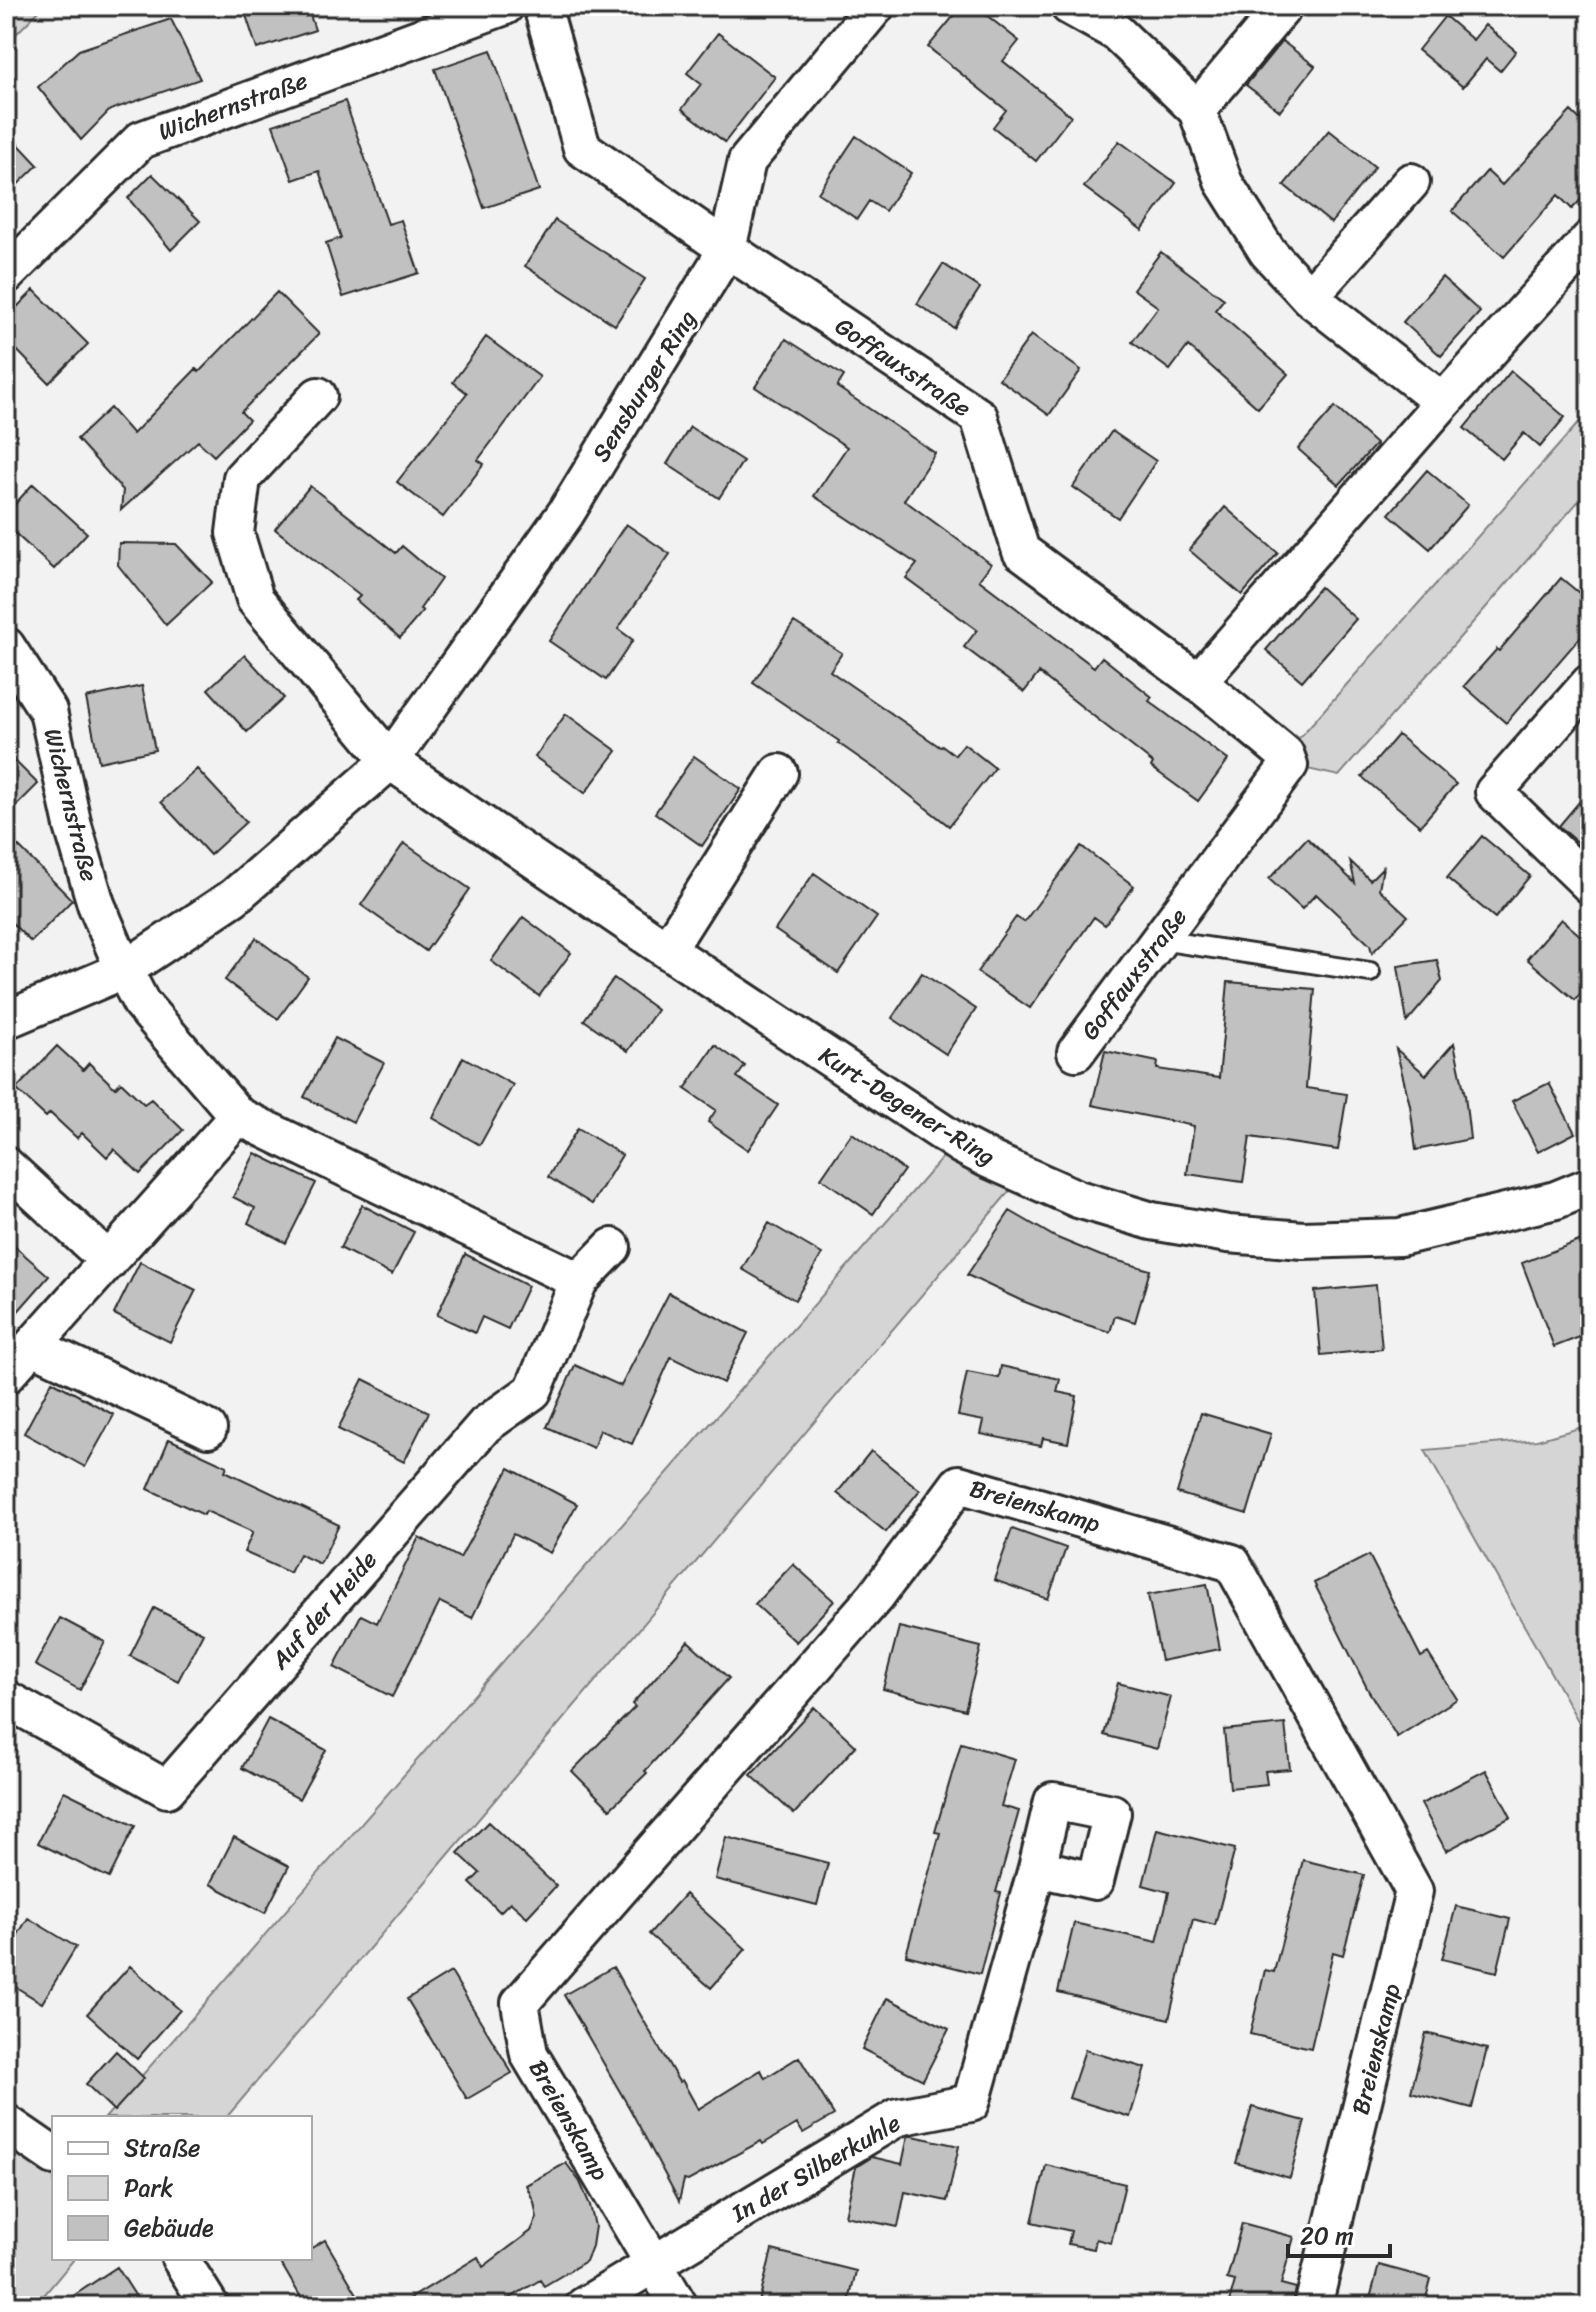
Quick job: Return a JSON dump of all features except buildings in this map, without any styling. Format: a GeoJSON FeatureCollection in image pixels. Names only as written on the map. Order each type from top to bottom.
{"type":"FeatureCollection","features":[{"type":"Feature","properties":{"kind":"street","name":"Wichernstraße"},"geometry":{"type":"LineString","coordinates":[[6,275],[141,140],[505,6]]}},
{"type":"Feature","properties":{"kind":"street"},"geometry":{"type":"LineString","coordinates":[[542,6],[582,148],[727,249]]}},
{"type":"Feature","properties":{"kind":"street","name":"Sensburger Ring"},"geometry":{"type":"LineString","coordinates":[[6,1020],[124,970],[234,897],[390,761],[566,513],[727,249],[747,161],[876,6]]}},
{"type":"Feature","properties":{"kind":"street"},"geometry":{"type":"LineString","coordinates":[[1069,6],[1116,32],[1197,110],[1224,183],[1267,251],[1309,297],[1443,402]]}},
{"type":"Feature","properties":{"kind":"street"},"geometry":{"type":"LineString","coordinates":[[1197,110],[1284,6]]}},
{"type":"Feature","properties":{"kind":"street"},"geometry":{"type":"LineString","coordinates":[[1309,297],[1411,182]]}},
{"type":"Feature","properties":{"kind":"street"},"geometry":{"type":"LineString","coordinates":[[1198,682],[1590,239]]}},
{"type":"Feature","properties":{"kind":"street","name":"Goffauxstraße"},"geometry":{"type":"LineString","coordinates":[[727,249],[979,417],[1021,551],[1198,682],[1285,754],[1289,765],[1076,1052]]}},
{"type":"Feature","properties":{"kind":"street"},"geometry":{"type":"LineString","coordinates":[[318,396],[242,478],[235,533],[255,599],[390,761]]}},
{"type":"Feature","properties":{"kind":"street","name":"Wichernstraße"},"geometry":{"type":"LineString","coordinates":[[6,646],[48,711],[73,826],[96,904],[124,970]]}},
{"type":"Feature","properties":{"kind":"street"},"geometry":{"type":"LineString","coordinates":[[1590,683],[1494,792],[1590,885]]}},
{"type":"Feature","properties":{"kind":"street","name":"Kurt-Degener-Ring"},"geometry":{"type":"LineString","coordinates":[[390,761],[961,1145],[1078,1199],[1152,1221],[1228,1234],[1303,1240],[1400,1237],[1556,1200],[1590,1186]]}},
{"type":"Feature","properties":{"kind":"street"},"geometry":{"type":"LineString","coordinates":[[667,950],[779,773]]}},
{"type":"Feature","properties":{"kind":"street"},"geometry":{"type":"LineString","coordinates":[[124,970],[141,1003],[238,1116],[579,1281]]}},
{"type":"Feature","properties":{"kind":"street"},"geometry":{"type":"LineString","coordinates":[[208,1429],[15,1362],[238,1116]]}},
{"type":"Feature","properties":{"kind":"street"},"geometry":{"type":"LineString","coordinates":[[6,1166],[109,1261]]}},
{"type":"Feature","properties":{"kind":"street","name":"Auf der Heide"},"geometry":{"type":"LineString","coordinates":[[6,1699],[167,1789],[485,1425],[533,1391],[579,1281],[612,1247]]}},
{"type":"Feature","properties":{"kind":"street","name":"Breienskamp"},"geometry":{"type":"LineString","coordinates":[[679,2306],[529,2054],[520,2003],[876,1596],[959,1484],[1232,1563],[1414,1891],[1313,2306]]}},
{"type":"Feature","properties":{"kind":"street","name":"In der Silberkuhle"},"geometry":{"type":"LineString","coordinates":[[584,2306],[898,2117],[971,2103],[1037,1868]]}},
{"type":"Feature","properties":{"kind":"street"},"geometry":{"type":"LineString","coordinates":[[6,2123],[52,2155]]}},
{"type":"Feature","properties":{"kind":"street"},"geometry":{"type":"LineString","coordinates":[[181,2260],[210,2306]]}},
{"type":"Feature","properties":{"kind":"lane"},"geometry":{"type":"LineString","coordinates":[[1160,940],[1370,972]]}},
{"type":"Feature","properties":{"kind":"green space"},"geometry":{"type":"Polygon","coordinates":[[[6,6],[44,6],[6,44],[6,6]]]}},
{"type":"Feature","properties":{"kind":"green space"},"geometry":{"type":"Polygon","coordinates":[[[1590,410],[1590,488],[1339,776],[1289,765],[1285,754],[1590,410]]]}},
{"type":"Feature","properties":{"kind":"green space"},"geometry":{"type":"Polygon","coordinates":[[[949,1150],[1013,1187],[228,2116],[107,2116],[949,1150]]]}},
{"type":"Feature","properties":{"kind":"green space"},"geometry":{"type":"Polygon","coordinates":[[[1590,1425],[1590,1742],[1425,1450],[1537,1440],[1590,1425]]]}},
{"type":"Feature","properties":{"kind":"green space"},"geometry":{"type":"Polygon","coordinates":[[[6,2143],[52,2173],[52,2260],[73,2260],[35,2306],[6,2306],[6,2143]]]}}]}
